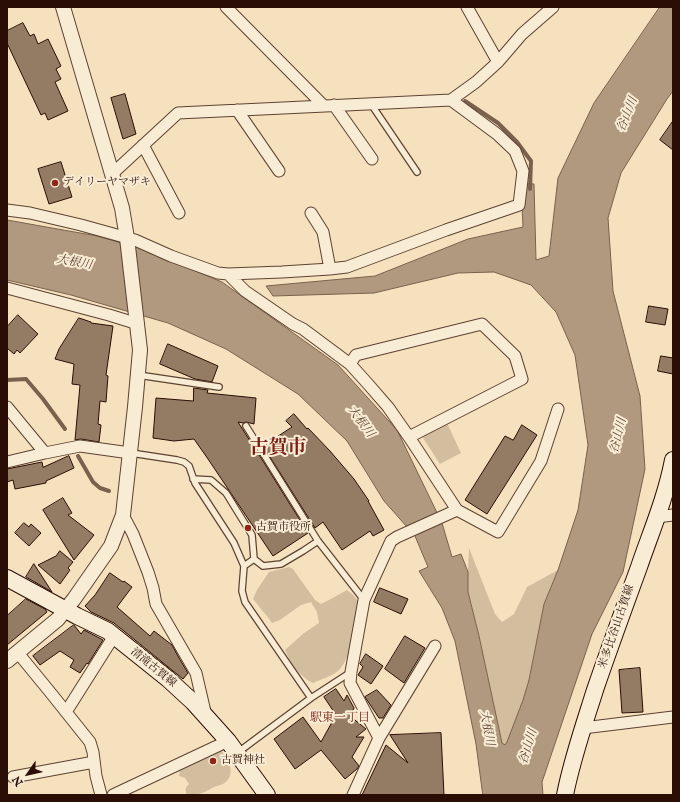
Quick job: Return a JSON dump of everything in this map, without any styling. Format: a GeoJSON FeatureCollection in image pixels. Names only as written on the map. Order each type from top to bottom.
{"type":"FeatureCollection","features":[{"type":"Feature","properties":{"kind":"main road","name":"米多比谷山古賀線"},"geometry":{"type":"LineString","coordinates":[[566,795],[569,775],[583,728],[618,624],[657,517],[670,476],[673,460]]}},
{"type":"Feature","properties":{"kind":"main road","name":"清滝古賀線"},"geometry":{"type":"LineString","coordinates":[[7,578],[108,631],[168,679],[207,716],[233,747],[267,795]]}},
{"type":"Feature","properties":{"kind":"street"},"geometry":{"type":"LineString","coordinates":[[63,7],[122,208],[138,324],[140,350],[123,515],[111,546],[92,575],[58,619],[12,657],[66,712],[90,742],[101,795]]}},
{"type":"Feature","properties":{"kind":"street"},"geometry":{"type":"LineString","coordinates":[[226,7],[329,106],[372,159]]}},
{"type":"Feature","properties":{"kind":"street"},"geometry":{"type":"LineString","coordinates":[[466,7],[498,62]]}},
{"type":"Feature","properties":{"kind":"street"},"geometry":{"type":"LineString","coordinates":[[112,174],[178,113],[451,100],[476,82],[498,62],[522,34],[553,7]]}},
{"type":"Feature","properties":{"kind":"street"},"geometry":{"type":"LineString","coordinates":[[7,210],[37,215],[81,226],[127,240],[136,240],[171,256],[218,273],[228,274],[347,267],[446,230],[519,205],[523,171],[515,151],[497,134],[451,100]]}},
{"type":"Feature","properties":{"kind":"street"},"geometry":{"type":"LineString","coordinates":[[237,110],[279,171]]}},
{"type":"Feature","properties":{"kind":"street"},"geometry":{"type":"LineString","coordinates":[[143,145],[179,213]]}},
{"type":"Feature","properties":{"kind":"street"},"geometry":{"type":"LineString","coordinates":[[312,213],[323,232],[330,269]]}},
{"type":"Feature","properties":{"kind":"street"},"geometry":{"type":"LineString","coordinates":[[228,274],[245,291],[293,324],[303,329],[350,364],[388,407],[457,510],[498,532],[540,461],[558,409]]}},
{"type":"Feature","properties":{"kind":"street"},"geometry":{"type":"LineString","coordinates":[[7,290],[109,315],[138,324]]}},
{"type":"Feature","properties":{"kind":"street"},"geometry":{"type":"LineString","coordinates":[[350,364],[356,355],[482,324],[515,356],[522,378],[409,437]]}},
{"type":"Feature","properties":{"kind":"street"},"geometry":{"type":"LineString","coordinates":[[7,407],[45,453]]}},
{"type":"Feature","properties":{"kind":"street"},"geometry":{"type":"LineString","coordinates":[[7,462],[80,446],[130,453]]}},
{"type":"Feature","properties":{"kind":"street"},"geometry":{"type":"LineString","coordinates":[[380,738],[350,684],[364,600],[391,542],[397,537],[457,510]]}},
{"type":"Feature","properties":{"kind":"street"},"geometry":{"type":"LineString","coordinates":[[123,515],[133,534],[148,572],[156,604],[196,673],[207,716]]}},
{"type":"Feature","properties":{"kind":"street"},"geometry":{"type":"LineString","coordinates":[[657,517],[673,515]]}},
{"type":"Feature","properties":{"kind":"street"},"geometry":{"type":"LineString","coordinates":[[66,712],[114,636]]}},
{"type":"Feature","properties":{"kind":"street"},"geometry":{"type":"LineString","coordinates":[[353,795],[380,738],[435,646]]}},
{"type":"Feature","properties":{"kind":"street"},"geometry":{"type":"LineString","coordinates":[[583,728],[673,717]]}},
{"type":"Feature","properties":{"kind":"street"},"geometry":{"type":"LineString","coordinates":[[113,795],[233,747]]}},
{"type":"Feature","properties":{"kind":"street"},"geometry":{"type":"LineString","coordinates":[[13,777],[94,762]]}},
{"type":"Feature","properties":{"kind":"lane"},"geometry":{"type":"LineString","coordinates":[[371,104],[417,172]]}},
{"type":"Feature","properties":{"kind":"lane"},"geometry":{"type":"LineString","coordinates":[[138,375],[219,387]]}},
{"type":"Feature","properties":{"kind":"lane"},"geometry":{"type":"LineString","coordinates":[[246,426],[318,541],[364,600]]}},
{"type":"Feature","properties":{"kind":"lane"},"geometry":{"type":"LineString","coordinates":[[130,453],[184,462],[189,466],[194,484],[234,543],[244,566],[242,591],[245,602],[311,698]]}},
{"type":"Feature","properties":{"kind":"lane"},"geometry":{"type":"LineString","coordinates":[[193,479],[210,480],[226,493],[252,535],[254,559],[263,566],[281,564],[318,541]]}},
{"type":"Feature","properties":{"kind":"lane"},"geometry":{"type":"LineString","coordinates":[[244,566],[254,559]]}},
{"type":"Feature","properties":{"kind":"lane"},"geometry":{"type":"LineString","coordinates":[[233,747],[351,672]]}},
{"type":"Feature","properties":{"kind":"shaded area"},"geometry":{"type":"Polygon","coordinates":[[[447,423],[461,453],[440,464],[423,438],[426,432],[447,423]]]}},
{"type":"Feature","properties":{"kind":"shaded area"},"geometry":{"type":"Polygon","coordinates":[[[469,548],[495,614],[502,622],[514,614],[527,587],[558,570],[544,604],[529,680],[523,700],[505,745],[502,743],[468,592],[469,548]]]}},
{"type":"Feature","properties":{"kind":"shaded area"},"geometry":{"type":"Polygon","coordinates":[[[289,567],[293,569],[315,600],[321,604],[347,590],[356,598],[359,604],[348,655],[344,663],[336,673],[313,683],[296,669],[285,650],[304,633],[319,623],[317,612],[311,602],[301,605],[280,620],[272,623],[253,599],[269,572],[289,567]]]}},
{"type":"Feature","properties":{"kind":"shaded area"},"geometry":{"type":"Polygon","coordinates":[[[220,749],[226,757],[230,767],[231,772],[228,780],[223,784],[207,791],[195,795],[187,795],[186,789],[189,784],[185,778],[179,776],[180,769],[220,749]]]}},
{"type":"Feature","properties":{"kind":"water"},"geometry":{"type":"Polygon","coordinates":[[[660,7],[673,7],[673,91],[621,173],[608,218],[613,291],[640,396],[645,469],[623,572],[592,634],[542,782],[543,795],[483,795],[476,744],[455,641],[442,608],[419,571],[428,567],[415,536],[384,501],[347,441],[298,394],[226,349],[168,323],[71,295],[7,280],[7,220],[97,236],[142,249],[222,282],[338,365],[397,430],[442,523],[452,557],[461,554],[468,572],[468,592],[502,743],[505,745],[523,700],[529,680],[544,604],[558,570],[578,510],[588,445],[575,355],[556,312],[531,285],[494,272],[458,273],[374,293],[273,296],[266,286],[375,276],[468,239],[523,227],[521,183],[534,184],[536,260],[549,256],[558,178],[594,103],[660,7]]]}},
{"type":"Feature","properties":{"kind":"building"},"geometry":{"type":"Polygon","coordinates":[[[23,23],[30,36],[34,34],[38,44],[48,39],[61,66],[56,69],[61,79],[55,82],[68,111],[48,120],[45,113],[41,115],[7,43],[7,31],[23,23]]]}},
{"type":"Feature","properties":{"kind":"building"},"geometry":{"type":"Polygon","coordinates":[[[125,94],[136,134],[123,139],[111,98],[125,94]]]}},
{"type":"Feature","properties":{"kind":"building"},"geometry":{"type":"Polygon","coordinates":[[[673,121],[673,150],[660,140],[673,121]]]}},
{"type":"Feature","properties":{"kind":"building","name":"デイリーヤマザキ"},"geometry":{"type":"Polygon","coordinates":[[[61,162],[72,197],[49,204],[38,169],[61,162]]]}},
{"type":"Feature","properties":{"kind":"building"},"geometry":{"type":"Polygon","coordinates":[[[649,306],[668,309],[665,325],[646,322],[649,306]]]}},
{"type":"Feature","properties":{"kind":"building"},"geometry":{"type":"Polygon","coordinates":[[[18,315],[38,334],[20,353],[17,350],[14,354],[7,348],[7,327],[18,315]]]}},
{"type":"Feature","properties":{"kind":"building"},"geometry":{"type":"Polygon","coordinates":[[[79,318],[91,323],[113,326],[106,375],[108,376],[106,402],[100,401],[98,424],[101,425],[99,442],[81,439],[75,440],[80,385],[72,384],[74,364],[55,359],[59,349],[79,318]]]}},
{"type":"Feature","properties":{"kind":"building"},"geometry":{"type":"Polygon","coordinates":[[[168,344],[218,366],[212,382],[195,379],[160,364],[168,344]]]}},
{"type":"Feature","properties":{"kind":"building"},"geometry":{"type":"Polygon","coordinates":[[[661,356],[673,358],[673,374],[658,371],[661,356]]]}},
{"type":"Feature","properties":{"kind":"building"},"geometry":{"type":"Polygon","coordinates":[[[194,388],[208,390],[207,393],[256,398],[254,424],[238,422],[252,444],[251,453],[256,450],[308,533],[273,556],[194,439],[174,441],[153,438],[156,398],[193,401],[194,388]]]}},
{"type":"Feature","properties":{"kind":"building"},"geometry":{"type":"Polygon","coordinates":[[[294,414],[330,451],[354,479],[369,501],[384,530],[373,536],[370,531],[342,550],[323,522],[315,528],[263,446],[292,427],[286,421],[294,414]]]}},
{"type":"Feature","properties":{"kind":"building"},"geometry":{"type":"Polygon","coordinates":[[[522,425],[537,435],[487,514],[465,500],[505,436],[513,440],[522,425]]]}},
{"type":"Feature","properties":{"kind":"building"},"geometry":{"type":"Polygon","coordinates":[[[69,456],[74,468],[46,481],[46,483],[15,489],[13,480],[7,482],[7,469],[42,462],[43,467],[69,456]]]}},
{"type":"Feature","properties":{"kind":"building"},"geometry":{"type":"Polygon","coordinates":[[[63,498],[72,513],[68,515],[94,535],[74,560],[43,510],[63,498]]]}},
{"type":"Feature","properties":{"kind":"building"},"geometry":{"type":"Polygon","coordinates":[[[24,523],[29,527],[31,524],[41,533],[29,546],[15,533],[24,523]]]}},
{"type":"Feature","properties":{"kind":"building"},"geometry":{"type":"Polygon","coordinates":[[[60,551],[73,562],[68,568],[70,570],[60,584],[38,565],[56,556],[60,551]]]}},
{"type":"Feature","properties":{"kind":"building"},"geometry":{"type":"Polygon","coordinates":[[[34,564],[52,592],[26,577],[34,564]]]}},
{"type":"Feature","properties":{"kind":"building"},"geometry":{"type":"Polygon","coordinates":[[[110,573],[132,587],[117,607],[150,636],[154,631],[172,645],[188,673],[183,679],[114,623],[91,612],[85,606],[95,595],[110,573]]]}},
{"type":"Feature","properties":{"kind":"building"},"geometry":{"type":"Polygon","coordinates":[[[380,588],[408,599],[401,614],[374,602],[380,588]]]}},
{"type":"Feature","properties":{"kind":"building"},"geometry":{"type":"Polygon","coordinates":[[[26,599],[45,609],[47,612],[7,645],[7,616],[26,599]]]}},
{"type":"Feature","properties":{"kind":"building"},"geometry":{"type":"Polygon","coordinates":[[[74,625],[81,634],[84,630],[103,640],[88,664],[87,663],[80,673],[70,667],[74,660],[60,651],[40,665],[33,656],[74,625]]]}},
{"type":"Feature","properties":{"kind":"building"},"geometry":{"type":"Polygon","coordinates":[[[405,636],[425,648],[404,683],[385,669],[405,636]]]}},
{"type":"Feature","properties":{"kind":"building"},"geometry":{"type":"Polygon","coordinates":[[[366,654],[383,666],[371,684],[358,675],[363,667],[360,664],[366,654]]]}},
{"type":"Feature","properties":{"kind":"building"},"geometry":{"type":"Polygon","coordinates":[[[640,668],[643,712],[622,713],[619,670],[640,668]]]}},
{"type":"Feature","properties":{"kind":"building"},"geometry":{"type":"Polygon","coordinates":[[[336,689],[344,701],[347,695],[354,708],[350,716],[366,729],[356,737],[364,737],[352,757],[359,766],[345,779],[321,750],[295,769],[274,739],[303,717],[321,742],[336,715],[324,697],[336,689]]]}},
{"type":"Feature","properties":{"kind":"building"},"geometry":{"type":"Polygon","coordinates":[[[377,690],[391,705],[383,718],[379,718],[365,697],[377,690]]]}},
{"type":"Feature","properties":{"kind":"building"},"geometry":{"type":"Polygon","coordinates":[[[441,733],[444,795],[362,795],[386,745],[408,763],[390,735],[441,733]]]}},
{"type":"Feature","properties":{"kind":"waterway"},"geometry":{"type":"LineString","coordinates":[[465,101],[498,123],[517,142],[531,161],[530,189]]}},
{"type":"Feature","properties":{"kind":"waterway"},"geometry":{"type":"LineString","coordinates":[[7,380],[26,379],[65,429]]}},
{"type":"Feature","properties":{"kind":"waterway"},"geometry":{"type":"LineString","coordinates":[[78,456],[93,482],[100,488],[109,491]]}},
{"type":"Feature","properties":{"kind":"place","name":"デイリーヤマザキ"},"geometry":{"type":"Point","coordinates":[55,183]}},
{"type":"Feature","properties":{"kind":"place","name":"古賀市役所"},"geometry":{"type":"Point","coordinates":[248,528]}},
{"type":"Feature","properties":{"kind":"place","name":"古賀神社"},"geometry":{"type":"Point","coordinates":[213,761]}},
{"type":"Feature","properties":{"kind":"district","name":"古賀市"},"geometry":{"type":"Point","coordinates":[278,449]}},
{"type":"Feature","properties":{"kind":"district","name":"駅東一丁目"},"geometry":{"type":"Point","coordinates":[340,719]}},
{"type":"Feature","properties":{"kind":"water label","name":"谷山川"},"geometry":{"type":"Point","coordinates":[628,115]}},
{"type":"Feature","properties":{"kind":"water label","name":"大根川"},"geometry":{"type":"Point","coordinates":[74,263]}},
{"type":"Feature","properties":{"kind":"water label","name":"大根川"},"geometry":{"type":"Point","coordinates":[360,422]}},
{"type":"Feature","properties":{"kind":"water label","name":"谷山川"},"geometry":{"type":"Point","coordinates":[619,436]}},
{"type":"Feature","properties":{"kind":"water label","name":"大根川"},"geometry":{"type":"Point","coordinates":[486,728]}},
{"type":"Feature","properties":{"kind":"water label","name":"谷山川"},"geometry":{"type":"Point","coordinates":[529,747]}}]}
